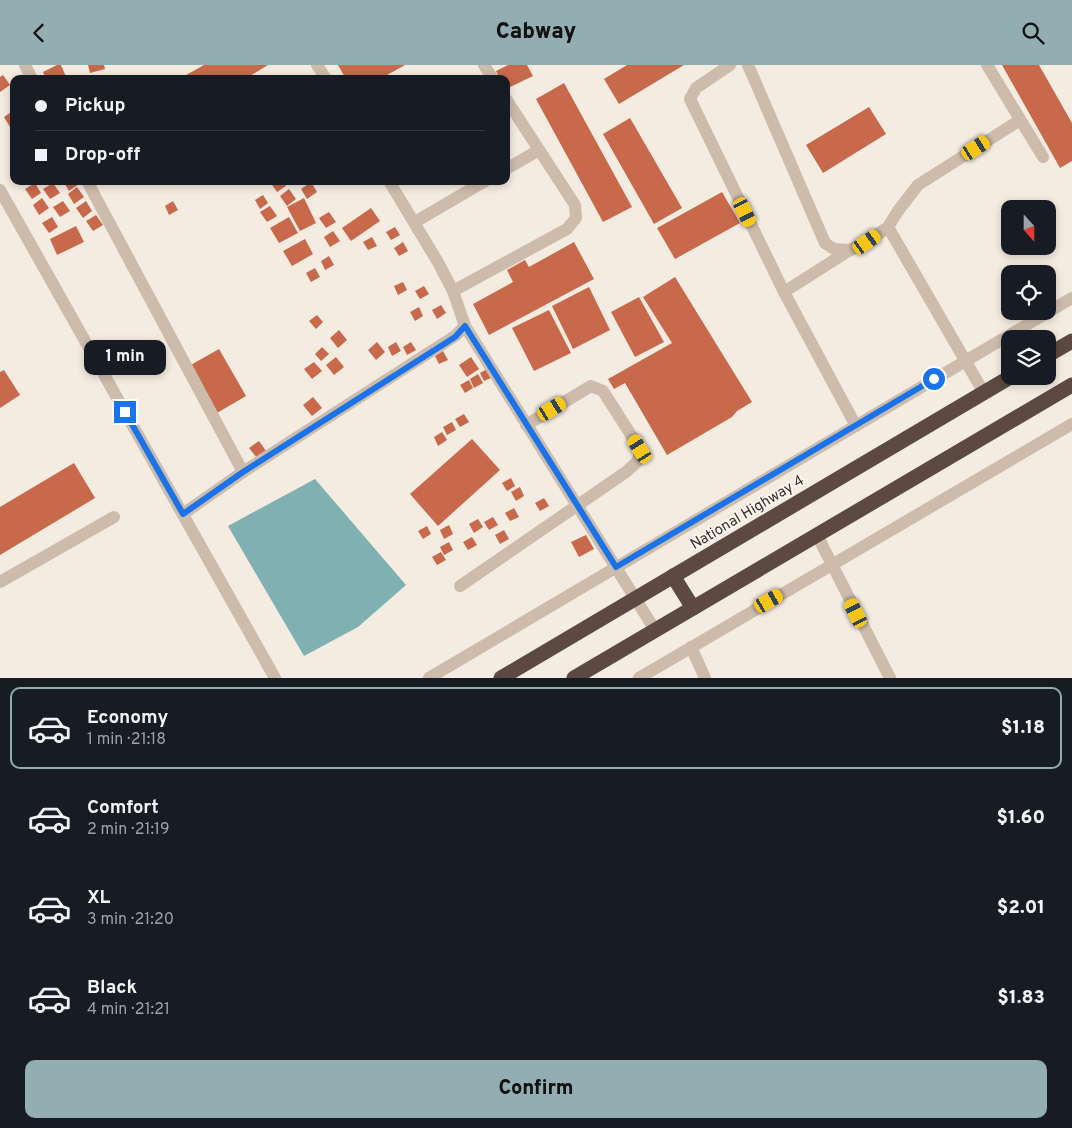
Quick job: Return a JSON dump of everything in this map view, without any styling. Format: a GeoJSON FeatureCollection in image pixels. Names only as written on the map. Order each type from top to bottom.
{"type":"FeatureCollection","features":[{"type":"Feature","properties":{"kind":"highway"},"geometry":{"type":"LineString","coordinates":[[1056,350],[1072,341]]}},
{"type":"Feature","properties":{"kind":"highway","name":"National Highway 4"},"geometry":{"type":"LineString","coordinates":[[501,678],[1001,383]]}},
{"type":"Feature","properties":{"kind":"highway"},"geometry":{"type":"LineString","coordinates":[[574,678],[1072,385]]}},
{"type":"Feature","properties":{"kind":"highway"},"geometry":{"type":"LineString","coordinates":[[673,576],[693,608]]}},
{"type":"Feature","properties":{"kind":"street"},"geometry":{"type":"LineString","coordinates":[[730,65],[696,88],[690,99],[784,293],[856,426]]}},
{"type":"Feature","properties":{"kind":"street"},"geometry":{"type":"LineString","coordinates":[[748,65],[825,243],[834,249],[850,250]]}},
{"type":"Feature","properties":{"kind":"street"},"geometry":{"type":"LineString","coordinates":[[987,65],[1043,157]]}},
{"type":"Feature","properties":{"kind":"street"},"geometry":{"type":"LineString","coordinates":[[453,291],[567,229],[576,219],[575,205],[510,105]]}},
{"type":"Feature","properties":{"kind":"street"},"geometry":{"type":"LineString","coordinates":[[784,293],[888,227],[918,185],[1020,119]]}},
{"type":"Feature","properties":{"kind":"street"},"geometry":{"type":"LineString","coordinates":[[510,167],[539,150]]}},
{"type":"Feature","properties":{"kind":"street"},"geometry":{"type":"LineString","coordinates":[[89,185],[243,472]]}},
{"type":"Feature","properties":{"kind":"street"},"geometry":{"type":"LineString","coordinates":[[391,185],[453,291],[465,326],[655,630]]}},
{"type":"Feature","properties":{"kind":"street"},"geometry":{"type":"LineString","coordinates":[[415,223],[478,185]]}},
{"type":"Feature","properties":{"kind":"street"},"geometry":{"type":"LineString","coordinates":[[0,190],[275,678]]}},
{"type":"Feature","properties":{"kind":"street"},"geometry":{"type":"LineString","coordinates":[[888,227],[984,393]]}},
{"type":"Feature","properties":{"kind":"street"},"geometry":{"type":"LineString","coordinates":[[429,678],[1072,298]]}},
{"type":"Feature","properties":{"kind":"street"},"geometry":{"type":"LineString","coordinates":[[183,514],[243,472],[455,337],[465,326]]}},
{"type":"Feature","properties":{"kind":"street"},"geometry":{"type":"LineString","coordinates":[[460,586],[626,472],[638,461],[640,449],[603,391],[592,386],[526,425]]}},
{"type":"Feature","properties":{"kind":"street"},"geometry":{"type":"LineString","coordinates":[[639,678],[1072,424]]}},
{"type":"Feature","properties":{"kind":"street"},"geometry":{"type":"LineString","coordinates":[[0,582],[114,517]]}},
{"type":"Feature","properties":{"kind":"street"},"geometry":{"type":"LineString","coordinates":[[818,535],[831,565],[890,678]]}},
{"type":"Feature","properties":{"kind":"street"},"geometry":{"type":"LineString","coordinates":[[691,647],[705,678]]}},
{"type":"Feature","properties":{"kind":"water"},"geometry":{"type":"Polygon","coordinates":[[[315,479],[406,585],[358,627],[304,656],[228,526],[315,479]]]}},
{"type":"Feature","properties":{"kind":"building"},"geometry":{"type":"Polygon","coordinates":[[[61,65],[65,75],[44,75],[43,72],[61,65]]]}},
{"type":"Feature","properties":{"kind":"building"},"geometry":{"type":"Polygon","coordinates":[[[88,65],[104,65],[105,69],[90,73],[88,65]]]}},
{"type":"Feature","properties":{"kind":"building"},"geometry":{"type":"Polygon","coordinates":[[[204,65],[268,65],[252,75],[186,75],[204,65]]]}},
{"type":"Feature","properties":{"kind":"building"},"geometry":{"type":"Polygon","coordinates":[[[338,65],[405,65],[387,75],[344,75],[338,65]]]}},
{"type":"Feature","properties":{"kind":"building"},"geometry":{"type":"Polygon","coordinates":[[[508,65],[527,65],[533,76],[510,87],[510,75],[498,75],[496,71],[508,65]]]}},
{"type":"Feature","properties":{"kind":"building"},"geometry":{"type":"Polygon","coordinates":[[[627,65],[684,65],[619,104],[604,79],[627,65]]]}},
{"type":"Feature","properties":{"kind":"building"},"geometry":{"type":"Polygon","coordinates":[[[1002,65],[1039,65],[1072,123],[1072,161],[1060,168],[1002,65]]]}},
{"type":"Feature","properties":{"kind":"building"},"geometry":{"type":"Polygon","coordinates":[[[3,75],[10,85],[0,92],[0,77],[3,75]]]}},
{"type":"Feature","properties":{"kind":"building"},"geometry":{"type":"Polygon","coordinates":[[[564,83],[632,207],[603,222],[536,99],[564,83]]]}},
{"type":"Feature","properties":{"kind":"building"},"geometry":{"type":"Polygon","coordinates":[[[869,107],[886,134],[823,173],[806,145],[869,107]]]}},
{"type":"Feature","properties":{"kind":"building"},"geometry":{"type":"Polygon","coordinates":[[[10,113],[10,127],[4,117],[10,113]]]}},
{"type":"Feature","properties":{"kind":"building"},"geometry":{"type":"Polygon","coordinates":[[[630,118],[682,208],[654,224],[603,134],[630,118]]]}},
{"type":"Feature","properties":{"kind":"building"},"geometry":{"type":"Polygon","coordinates":[[[32,185],[36,185],[41,193],[32,199],[25,189],[32,185]]]}},
{"type":"Feature","properties":{"kind":"building"},"geometry":{"type":"Polygon","coordinates":[[[50,185],[54,185],[60,193],[50,199],[43,189],[50,185]]]}},
{"type":"Feature","properties":{"kind":"building"},"geometry":{"type":"Polygon","coordinates":[[[65,185],[78,185],[69,191],[65,185]]]}},
{"type":"Feature","properties":{"kind":"building"},"geometry":{"type":"Polygon","coordinates":[[[272,185],[285,185],[286,186],[277,192],[272,185]]]}},
{"type":"Feature","properties":{"kind":"building"},"geometry":{"type":"Polygon","coordinates":[[[307,185],[313,185],[317,192],[307,199],[301,189],[307,185]]]}},
{"type":"Feature","properties":{"kind":"building"},"geometry":{"type":"Polygon","coordinates":[[[77,187],[84,197],[74,204],[68,194],[77,187]]]}},
{"type":"Feature","properties":{"kind":"building"},"geometry":{"type":"Polygon","coordinates":[[[289,189],[296,199],[287,206],[280,196],[289,189]]]}},
{"type":"Feature","properties":{"kind":"building"},"geometry":{"type":"Polygon","coordinates":[[[722,192],[740,223],[675,259],[657,228],[722,192]]]}},
{"type":"Feature","properties":{"kind":"building"},"geometry":{"type":"Polygon","coordinates":[[[263,195],[268,203],[260,209],[255,200],[263,195]]]}},
{"type":"Feature","properties":{"kind":"building"},"geometry":{"type":"Polygon","coordinates":[[[42,198],[49,208],[39,215],[33,205],[42,198]]]}},
{"type":"Feature","properties":{"kind":"building"},"geometry":{"type":"Polygon","coordinates":[[[304,198],[316,223],[300,231],[287,207],[304,198]]]}},
{"type":"Feature","properties":{"kind":"building"},"geometry":{"type":"Polygon","coordinates":[[[63,201],[70,211],[60,217],[53,207],[63,201]]]}},
{"type":"Feature","properties":{"kind":"building"},"geometry":{"type":"Polygon","coordinates":[[[86,201],[92,211],[83,218],[76,208],[86,201]]]}},
{"type":"Feature","properties":{"kind":"building"},"geometry":{"type":"Polygon","coordinates":[[[173,201],[178,210],[169,215],[165,206],[173,201]]]}},
{"type":"Feature","properties":{"kind":"building"},"geometry":{"type":"Polygon","coordinates":[[[270,206],[277,216],[267,222],[260,212],[270,206]]]}},
{"type":"Feature","properties":{"kind":"building"},"geometry":{"type":"Polygon","coordinates":[[[371,208],[380,221],[351,241],[342,228],[371,208]]]}},
{"type":"Feature","properties":{"kind":"building"},"geometry":{"type":"Polygon","coordinates":[[[329,212],[336,222],[326,228],[319,218],[329,212]]]}},
{"type":"Feature","properties":{"kind":"building"},"geometry":{"type":"Polygon","coordinates":[[[96,215],[103,225],[93,231],[86,221],[96,215]]]}},
{"type":"Feature","properties":{"kind":"building"},"geometry":{"type":"Polygon","coordinates":[[[52,217],[58,227],[49,233],[42,223],[52,217]]]}},
{"type":"Feature","properties":{"kind":"building"},"geometry":{"type":"Polygon","coordinates":[[[289,217],[298,233],[279,243],[270,228],[289,217]]]}},
{"type":"Feature","properties":{"kind":"building"},"geometry":{"type":"Polygon","coordinates":[[[76,226],[84,242],[57,255],[50,239],[76,226]]]}},
{"type":"Feature","properties":{"kind":"building"},"geometry":{"type":"Polygon","coordinates":[[[395,227],[400,235],[391,240],[386,232],[395,227]]]}},
{"type":"Feature","properties":{"kind":"building"},"geometry":{"type":"Polygon","coordinates":[[[333,231],[340,241],[330,247],[324,237],[333,231]]]}},
{"type":"Feature","properties":{"kind":"building"},"geometry":{"type":"Polygon","coordinates":[[[372,237],[377,246],[368,250],[363,242],[372,237]]]}},
{"type":"Feature","properties":{"kind":"building"},"geometry":{"type":"Polygon","coordinates":[[[305,239],[313,254],[292,266],[283,251],[305,239]]]}},
{"type":"Feature","properties":{"kind":"building"},"geometry":{"type":"Polygon","coordinates":[[[403,242],[408,251],[399,256],[394,248],[403,242]]]}},
{"type":"Feature","properties":{"kind":"building"},"geometry":{"type":"Polygon","coordinates":[[[574,242],[594,279],[489,335],[473,304],[513,282],[507,270],[525,260],[529,267],[574,242]]]}},
{"type":"Feature","properties":{"kind":"building"},"geometry":{"type":"Polygon","coordinates":[[[329,256],[334,265],[325,270],[321,261],[329,256]]]}},
{"type":"Feature","properties":{"kind":"building"},"geometry":{"type":"Polygon","coordinates":[[[315,268],[320,277],[311,282],[306,273],[315,268]]]}},
{"type":"Feature","properties":{"kind":"building"},"geometry":{"type":"Polygon","coordinates":[[[675,277],[752,402],[737,411],[732,417],[667,455],[625,383],[614,389],[608,379],[672,343],[643,297],[675,277]]]}},
{"type":"Feature","properties":{"kind":"building"},"geometry":{"type":"Polygon","coordinates":[[[403,282],[407,290],[398,295],[394,286],[403,282]]]}},
{"type":"Feature","properties":{"kind":"building"},"geometry":{"type":"Polygon","coordinates":[[[424,286],[429,294],[420,299],[415,291],[424,286]]]}},
{"type":"Feature","properties":{"kind":"building"},"geometry":{"type":"Polygon","coordinates":[[[589,287],[610,330],[573,349],[552,306],[589,287]]]}},
{"type":"Feature","properties":{"kind":"building"},"geometry":{"type":"Polygon","coordinates":[[[639,297],[664,342],[635,357],[611,312],[639,297]]]}},
{"type":"Feature","properties":{"kind":"building"},"geometry":{"type":"Polygon","coordinates":[[[441,305],[446,313],[437,319],[432,310],[441,305]]]}},
{"type":"Feature","properties":{"kind":"building"},"geometry":{"type":"Polygon","coordinates":[[[419,307],[423,316],[415,321],[410,312],[419,307]]]}},
{"type":"Feature","properties":{"kind":"building"},"geometry":{"type":"Polygon","coordinates":[[[549,310],[571,353],[534,371],[512,328],[549,310]]]}},
{"type":"Feature","properties":{"kind":"building"},"geometry":{"type":"Polygon","coordinates":[[[317,315],[323,322],[316,329],[309,321],[317,315]]]}},
{"type":"Feature","properties":{"kind":"building"},"geometry":{"type":"Polygon","coordinates":[[[339,330],[347,340],[338,348],[330,338],[339,330]]]}},
{"type":"Feature","properties":{"kind":"building"},"geometry":{"type":"Polygon","coordinates":[[[377,342],[385,352],[376,360],[368,350],[377,342]]]}},
{"type":"Feature","properties":{"kind":"building"},"geometry":{"type":"Polygon","coordinates":[[[396,342],[401,351],[392,356],[388,347],[396,342]]]}},
{"type":"Feature","properties":{"kind":"building"},"geometry":{"type":"Polygon","coordinates":[[[411,342],[416,350],[407,355],[403,347],[411,342]]]}},
{"type":"Feature","properties":{"kind":"building"},"geometry":{"type":"Polygon","coordinates":[[[322,347],[329,354],[321,361],[315,354],[322,347]]]}},
{"type":"Feature","properties":{"kind":"building"},"geometry":{"type":"Polygon","coordinates":[[[219,349],[246,396],[217,413],[189,366],[219,349]]]}},
{"type":"Feature","properties":{"kind":"building"},"geometry":{"type":"Polygon","coordinates":[[[443,351],[448,360],[439,364],[435,356],[443,351]]]}},
{"type":"Feature","properties":{"kind":"building"},"geometry":{"type":"Polygon","coordinates":[[[336,357],[344,367],[334,375],[326,365],[336,357]]]}},
{"type":"Feature","properties":{"kind":"building"},"geometry":{"type":"Polygon","coordinates":[[[471,357],[479,369],[467,377],[459,365],[471,357]]]}},
{"type":"Feature","properties":{"kind":"building"},"geometry":{"type":"Polygon","coordinates":[[[314,362],[322,371],[312,379],[304,369],[314,362]]]}},
{"type":"Feature","properties":{"kind":"building"},"geometry":{"type":"Polygon","coordinates":[[[489,368],[493,377],[484,381],[480,373],[489,368]]]}},
{"type":"Feature","properties":{"kind":"building"},"geometry":{"type":"Polygon","coordinates":[[[4,370],[20,395],[0,408],[0,372],[4,370]]]}},
{"type":"Feature","properties":{"kind":"building"},"geometry":{"type":"Polygon","coordinates":[[[478,374],[483,383],[474,388],[470,379],[478,374]]]}},
{"type":"Feature","properties":{"kind":"building"},"geometry":{"type":"Polygon","coordinates":[[[469,380],[473,388],[465,393],[460,385],[469,380]]]}},
{"type":"Feature","properties":{"kind":"building"},"geometry":{"type":"Polygon","coordinates":[[[313,397],[322,408],[312,416],[303,405],[313,397]]]}},
{"type":"Feature","properties":{"kind":"building"},"geometry":{"type":"Polygon","coordinates":[[[464,414],[469,422],[460,427],[455,419],[464,414]]]}},
{"type":"Feature","properties":{"kind":"building"},"geometry":{"type":"Polygon","coordinates":[[[452,422],[456,430],[447,435],[443,427],[452,422]]]}},
{"type":"Feature","properties":{"kind":"building"},"geometry":{"type":"Polygon","coordinates":[[[442,432],[447,440],[438,446],[434,437],[442,432]]]}},
{"type":"Feature","properties":{"kind":"building"},"geometry":{"type":"Polygon","coordinates":[[[472,439],[500,470],[438,526],[410,494],[472,439]]]}},
{"type":"Feature","properties":{"kind":"building"},"geometry":{"type":"Polygon","coordinates":[[[259,441],[266,451],[257,458],[249,448],[259,441]]]}},
{"type":"Feature","properties":{"kind":"building"},"geometry":{"type":"Polygon","coordinates":[[[74,463],[95,498],[0,555],[0,507],[74,463]]]}},
{"type":"Feature","properties":{"kind":"building"},"geometry":{"type":"Polygon","coordinates":[[[511,478],[515,486],[507,491],[502,483],[511,478]]]}},
{"type":"Feature","properties":{"kind":"building"},"geometry":{"type":"Polygon","coordinates":[[[520,487],[524,496],[516,501],[511,492],[520,487]]]}},
{"type":"Feature","properties":{"kind":"building"},"geometry":{"type":"Polygon","coordinates":[[[544,498],[549,506],[540,511],[535,503],[544,498]]]}},
{"type":"Feature","properties":{"kind":"building"},"geometry":{"type":"Polygon","coordinates":[[[514,508],[519,517],[510,521],[505,513],[514,508]]]}},
{"type":"Feature","properties":{"kind":"building"},"geometry":{"type":"Polygon","coordinates":[[[493,517],[498,525],[489,530],[484,522],[493,517]]]}},
{"type":"Feature","properties":{"kind":"building"},"geometry":{"type":"Polygon","coordinates":[[[478,519],[483,527],[474,533],[469,524],[478,519]]]}},
{"type":"Feature","properties":{"kind":"building"},"geometry":{"type":"Polygon","coordinates":[[[449,525],[453,534],[444,539],[440,530],[449,525]]]}},
{"type":"Feature","properties":{"kind":"building"},"geometry":{"type":"Polygon","coordinates":[[[427,526],[431,534],[423,539],[418,531],[427,526]]]}},
{"type":"Feature","properties":{"kind":"building"},"geometry":{"type":"Polygon","coordinates":[[[504,530],[509,539],[500,544],[495,535],[504,530]]]}},
{"type":"Feature","properties":{"kind":"building"},"geometry":{"type":"Polygon","coordinates":[[[586,535],[594,549],[579,557],[571,542],[586,535]]]}},
{"type":"Feature","properties":{"kind":"building"},"geometry":{"type":"Polygon","coordinates":[[[472,537],[477,545],[468,550],[463,542],[472,537]]]}},
{"type":"Feature","properties":{"kind":"building"},"geometry":{"type":"Polygon","coordinates":[[[449,542],[453,550],[444,555],[440,547],[449,542]]]}},
{"type":"Feature","properties":{"kind":"building"},"geometry":{"type":"Polygon","coordinates":[[[441,552],[446,560],[437,565],[432,557],[441,552]]]}},
{"type":"Feature","properties":{"kind":"route"},"geometry":{"type":"LineString","coordinates":[[125,412],[183,514],[243,472],[455,337],[465,326],[576,506],[616,567],[934,379]]}}]}
